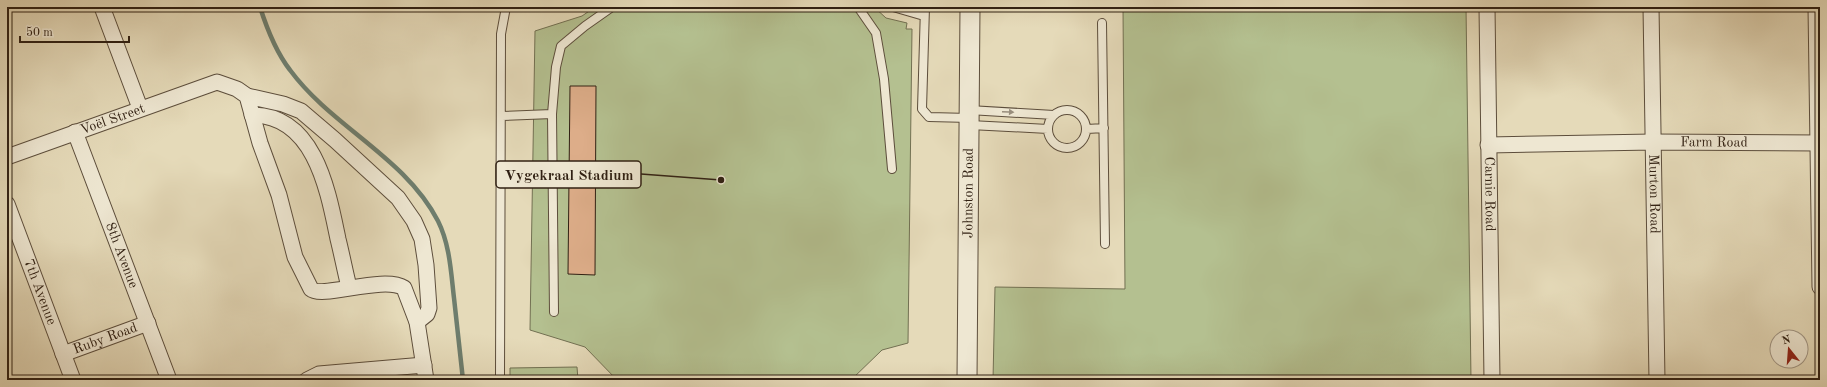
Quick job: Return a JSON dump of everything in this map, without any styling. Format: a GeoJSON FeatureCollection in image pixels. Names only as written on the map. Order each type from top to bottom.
{"type":"FeatureCollection","features":[{"type":"Feature","properties":{"kind":"street"},"geometry":{"type":"LineString","coordinates":[[102,7],[140,108]]}},
{"type":"Feature","properties":{"kind":"street","name":"Johnston Road"},"geometry":{"type":"LineString","coordinates":[[967,380],[970,7]]}},
{"type":"Feature","properties":{"kind":"street","name":"Carnie Road"},"geometry":{"type":"LineString","coordinates":[[1487,7],[1492,380]]}},
{"type":"Feature","properties":{"kind":"street","name":"Murton Road"},"geometry":{"type":"LineString","coordinates":[[1651,7],[1657,380]]}},
{"type":"Feature","properties":{"kind":"street"},"geometry":{"type":"LineString","coordinates":[[1816,7],[1820,287]]}},
{"type":"Feature","properties":{"kind":"street","name":"Voël Street"},"geometry":{"type":"LineString","coordinates":[[7,157],[140,108],[217,82],[237,89],[247,96]]}},
{"type":"Feature","properties":{"kind":"street"},"geometry":{"type":"LineString","coordinates":[[417,322],[427,314],[429,308],[426,265],[419,231],[405,206],[374,174],[301,111],[283,104],[247,96],[260,144],[279,195],[295,257],[306,281],[314,292],[319,293],[349,287],[384,285],[400,286],[404,288],[417,322],[426,380]]}},
{"type":"Feature","properties":{"kind":"street"},"geometry":{"type":"LineString","coordinates":[[252,115],[275,118],[304,142],[315,157],[331,204],[349,287]]}},
{"type":"Feature","properties":{"kind":"street","name":"8th Avenue"},"geometry":{"type":"LineString","coordinates":[[75,132],[169,380]]}},
{"type":"Feature","properties":{"kind":"street","name":"Farm Road"},"geometry":{"type":"LineString","coordinates":[[1488,145],[1653,142],[1819,143]]}},
{"type":"Feature","properties":{"kind":"street","name":"7th Avenue"},"geometry":{"type":"LineString","coordinates":[[7,204],[73,380]]}},
{"type":"Feature","properties":{"kind":"street","name":"Ruby Road"},"geometry":{"type":"LineString","coordinates":[[63,354],[148,323]]}},
{"type":"Feature","properties":{"kind":"street"},"geometry":{"type":"LineString","coordinates":[[307,380],[319,374],[424,365]]}},
{"type":"Feature","properties":{"kind":"lane"},"geometry":{"type":"LineString","coordinates":[[500,380],[502,116],[501,34],[506,7]]}},
{"type":"Feature","properties":{"kind":"lane"},"geometry":{"type":"LineString","coordinates":[[554,312],[552,114],[556,67],[561,46],[585,26],[612,7]]}},
{"type":"Feature","properties":{"kind":"lane"},"geometry":{"type":"LineString","coordinates":[[858,7],[876,33],[884,79],[892,169]]}},
{"type":"Feature","properties":{"kind":"lane"},"geometry":{"type":"LineString","coordinates":[[893,7],[924,16]]}},
{"type":"Feature","properties":{"kind":"lane"},"geometry":{"type":"LineString","coordinates":[[925,7],[922,109],[929,118],[1054,115]]}},
{"type":"Feature","properties":{"kind":"lane"},"geometry":{"type":"LineString","coordinates":[[1102,23],[1104,244]]}},
{"type":"Feature","properties":{"kind":"lane"},"geometry":{"type":"LineString","coordinates":[[1068,109],[1081,115],[1085,121],[1086,128],[1085,136],[1081,142],[1068,148],[1060,146],[1054,142],[1048,129],[1050,121],[1054,115],[1060,111],[1068,109]]}},
{"type":"Feature","properties":{"kind":"lane"},"geometry":{"type":"LineString","coordinates":[[502,116],[552,114]]}},
{"type":"Feature","properties":{"kind":"lane"},"geometry":{"type":"LineString","coordinates":[[970,118],[1048,129]]}},
{"type":"Feature","properties":{"kind":"lane"},"geometry":{"type":"LineString","coordinates":[[1086,128],[1104,128]]}},
{"type":"Feature","properties":{"kind":"green space"},"geometry":{"type":"Polygon","coordinates":[[[595,7],[874,7],[886,18],[907,23],[906,29],[912,29],[908,343],[882,350],[851,380],[617,380],[585,347],[530,330],[535,31],[582,16],[595,7]]]}},
{"type":"Feature","properties":{"kind":"green space"},"geometry":{"type":"Polygon","coordinates":[[[1123,7],[1466,7],[1471,380],[993,380],[995,287],[1125,289],[1123,7]]]}},
{"type":"Feature","properties":{"kind":"green space"},"geometry":{"type":"Polygon","coordinates":[[[577,367],[578,380],[510,380],[510,368],[577,367]]]}},
{"type":"Feature","properties":{"kind":"building"},"geometry":{"type":"Polygon","coordinates":[[[570,86],[596,86],[595,275],[568,274],[570,86]]]}},
{"type":"Feature","properties":{"kind":"waterway"},"geometry":{"type":"LineString","coordinates":[[260,7],[272,40],[280,56],[290,70],[326,109],[388,160],[407,178],[424,198],[438,221],[445,240],[449,259],[463,380]]}},
{"type":"Feature","properties":{"kind":"place","name":"Vygekraal Stadium"},"geometry":{"type":"Point","coordinates":[721,180]}}]}
